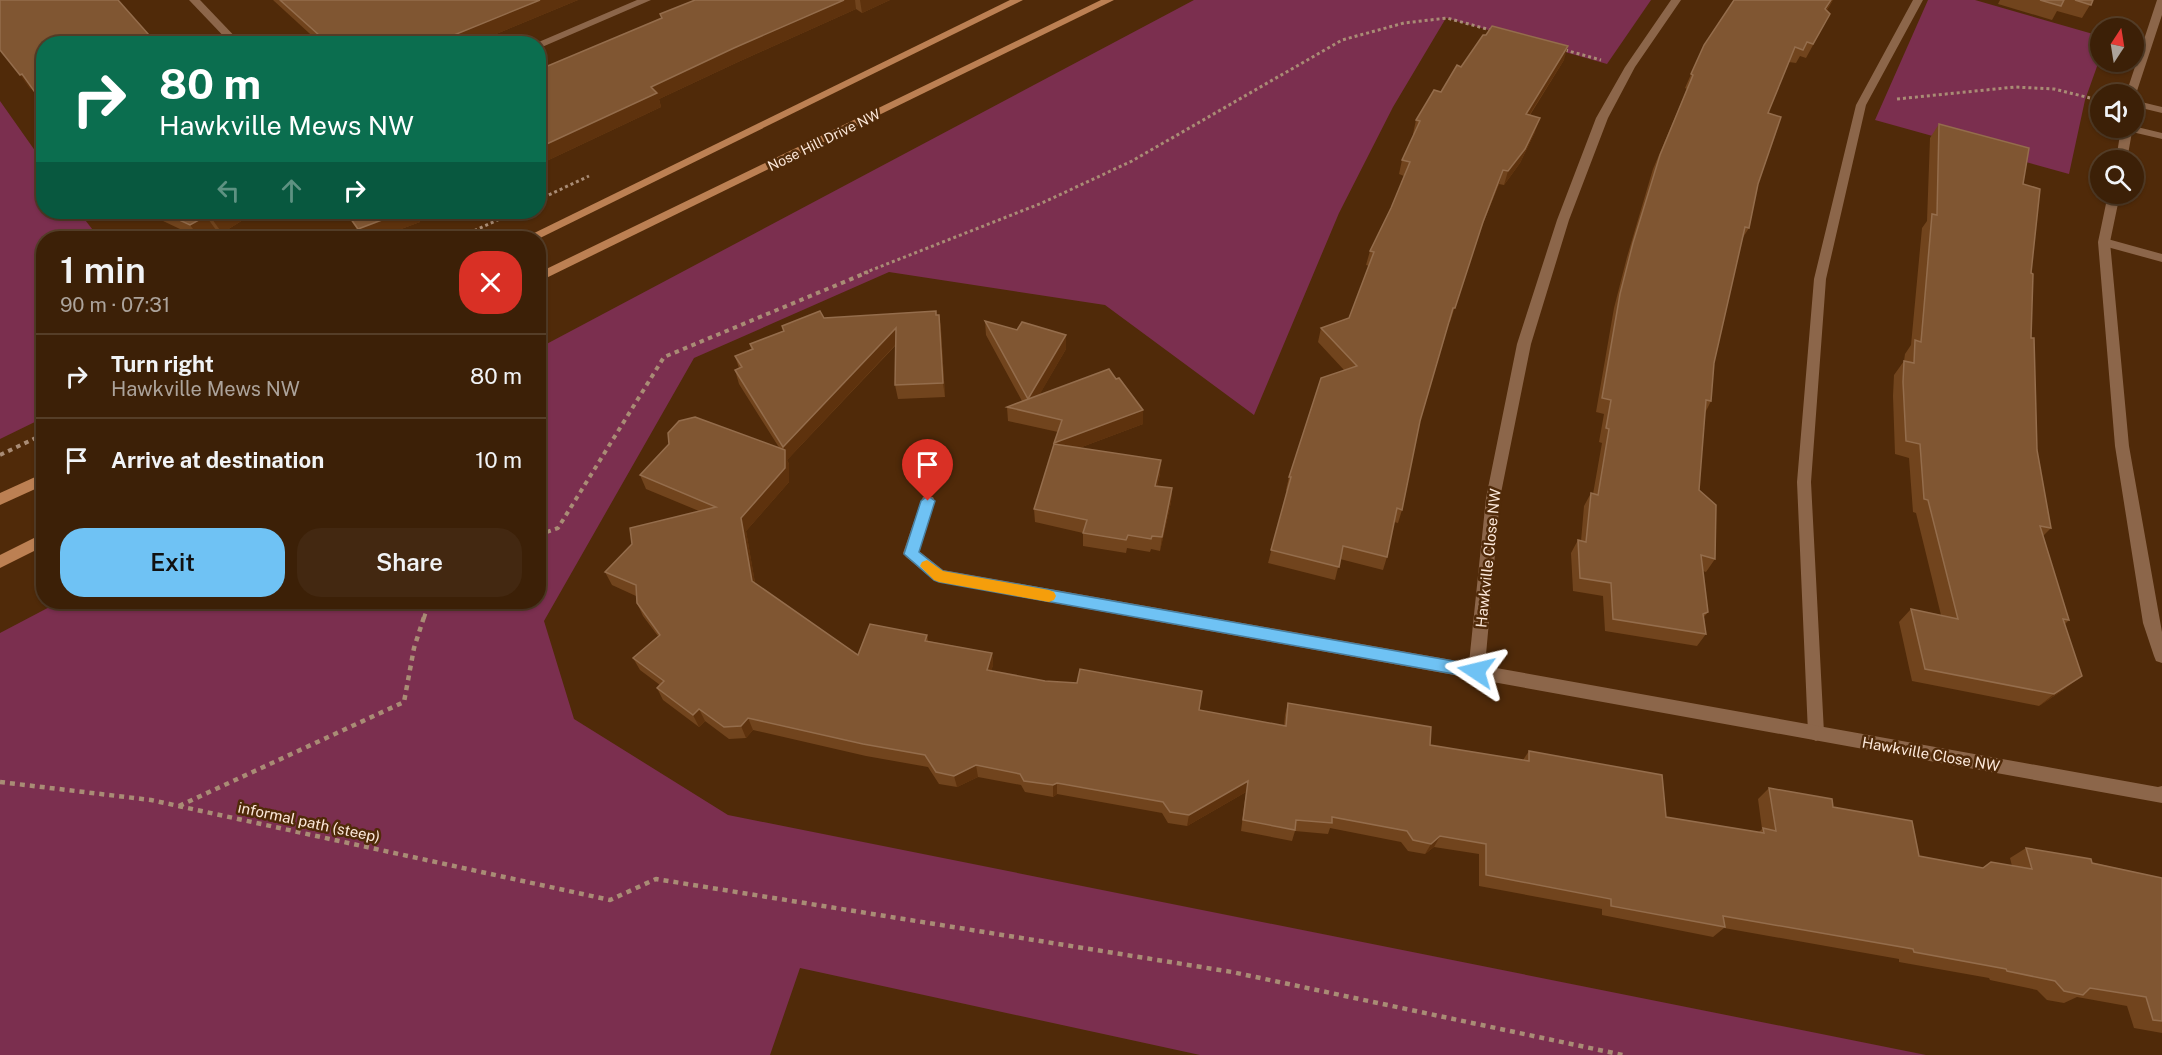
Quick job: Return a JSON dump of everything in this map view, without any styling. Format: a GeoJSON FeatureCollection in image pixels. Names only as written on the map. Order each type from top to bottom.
{"type":"FeatureCollection","features":[{"type":"Feature","properties":{"kind":"main road"},"geometry":{"type":"LineString","coordinates":[[544,231],[1018,0]]}},
{"type":"Feature","properties":{"kind":"main road","name":"Nose Hill Drive NW"},"geometry":{"type":"LineString","coordinates":[[546,274],[1109,0]]}},
{"type":"Feature","properties":{"kind":"main road"},"geometry":{"type":"LineString","coordinates":[[0,499],[36,482]]}},
{"type":"Feature","properties":{"kind":"main road"},"geometry":{"type":"LineString","coordinates":[[0,562],[36,543]]}},
{"type":"Feature","properties":{"kind":"street"},"geometry":{"type":"LineString","coordinates":[[194,0],[229,36]]}},
{"type":"Feature","properties":{"kind":"street"},"geometry":{"type":"LineString","coordinates":[[546,42],[646,0]]}},
{"type":"Feature","properties":{"kind":"street","name":"Hawkville Close NW"},"geometry":{"type":"LineString","coordinates":[[1676,0],[1630,67],[1602,118],[1563,220],[1524,344],[1493,498],[1476,671],[2160,796],[2162,794]]}},
{"type":"Feature","properties":{"kind":"street"},"geometry":{"type":"LineString","coordinates":[[1816,733],[1804,482],[1820,279],[1863,99],[1918,0]]}},
{"type":"Feature","properties":{"kind":"street"},"geometry":{"type":"LineString","coordinates":[[2134,84],[2161,5]]}},
{"type":"Feature","properties":{"kind":"street"},"geometry":{"type":"LineString","coordinates":[[2144,106],[2162,110]]}},
{"type":"Feature","properties":{"kind":"street"},"geometry":{"type":"LineString","coordinates":[[2144,132],[2162,136]]}},
{"type":"Feature","properties":{"kind":"street"},"geometry":{"type":"LineString","coordinates":[[2112,204],[2104,242],[2122,446],[2151,623],[2162,656]]}},
{"type":"Feature","properties":{"kind":"street"},"geometry":{"type":"LineString","coordinates":[[2104,242],[2162,258]]}},
{"type":"Feature","properties":{"kind":"street"},"geometry":{"type":"LineString","coordinates":[[928,501],[911,554],[939,576],[1476,671]]}},
{"type":"Feature","properties":{"kind":"path"},"geometry":{"type":"LineString","coordinates":[[546,532],[558,528],[664,357],[908,255],[1042,203],[1132,161],[1342,40],[1404,23],[1447,18],[1504,33]]}},
{"type":"Feature","properties":{"kind":"path"},"geometry":{"type":"LineString","coordinates":[[1561,49],[1630,67]]}},
{"type":"Feature","properties":{"kind":"path"},"geometry":{"type":"LineString","coordinates":[[1863,99],[1891,100],[2015,87],[2054,89],[2090,98]]}},
{"type":"Feature","properties":{"kind":"path"},"geometry":{"type":"LineString","coordinates":[[473,231],[500,219]]}},
{"type":"Feature","properties":{"kind":"path"},"geometry":{"type":"LineString","coordinates":[[0,455],[36,438]]}},
{"type":"Feature","properties":{"kind":"path"},"geometry":{"type":"LineString","coordinates":[[178,806],[404,702],[414,648],[427,609]]}},
{"type":"Feature","properties":{"kind":"path","name":"informal path (steep)"},"geometry":{"type":"LineString","coordinates":[[0,782],[151,800],[610,900],[656,879],[1232,972],[1623,1055]]}},
{"type":"Feature","properties":{"kind":"shaded area"},"geometry":{"type":"Polygon","coordinates":[[[1194,0],[1651,0],[1607,64],[1446,18],[1393,107],[1339,213],[1254,415],[1105,305],[889,272],[694,358],[544,621],[574,719],[728,815],[1926,1055],[1200,1055],[800,968],[770,1055],[0,1055],[0,633],[46,609],[546,609],[546,344],[1194,0]]]}},
{"type":"Feature","properties":{"kind":"shaded area"},"geometry":{"type":"Polygon","coordinates":[[[1928,0],[1975,0],[2090,33],[2090,72],[2095,72],[2085,100],[2069,174],[1875,120],[1928,0]]]}},
{"type":"Feature","properties":{"kind":"shaded area"},"geometry":{"type":"Polygon","coordinates":[[[0,101],[36,152],[36,219],[84,219],[94,231],[36,231],[36,421],[0,439],[0,101]]]}},
{"type":"Feature","properties":{"kind":"building"},"geometry":{"type":"Polygon","coordinates":[[[0,0],[118,0],[150,36],[36,36],[36,94],[0,50],[0,0]]]}},
{"type":"Feature","properties":{"kind":"building"},"geometry":{"type":"Polygon","coordinates":[[[280,0],[540,0],[452,36],[320,36],[280,0]]]}},
{"type":"Feature","properties":{"kind":"building"},"geometry":{"type":"Polygon","coordinates":[[[695,0],[844,0],[651,87],[657,93],[546,144],[546,67],[662,18],[660,14],[695,0]]]}},
{"type":"Feature","properties":{"kind":"building"},"geometry":{"type":"Polygon","coordinates":[[[1734,0],[1831,0],[1825,9],[1830,14],[1813,44],[1807,42],[1803,50],[1795,47],[1768,113],[1781,117],[1758,184],[1749,228],[1745,227],[1714,363],[1711,401],[1706,400],[1699,490],[1716,505],[1715,559],[1701,555],[1708,612],[1703,614],[1706,634],[1613,619],[1611,583],[1580,578],[1578,540],[1586,542],[1591,493],[1598,495],[1609,429],[1606,428],[1611,400],[1602,398],[1620,294],[1633,243],[1660,155],[1693,75],[1691,74],[1704,45],[1734,0]]]}},
{"type":"Feature","properties":{"kind":"building"},"geometry":{"type":"Polygon","coordinates":[[[2040,0],[2064,0],[2061,6],[2040,0]]]}},
{"type":"Feature","properties":{"kind":"building"},"geometry":{"type":"Polygon","coordinates":[[[2075,0],[2093,0],[2091,5],[2075,0]]]}},
{"type":"Feature","properties":{"kind":"building"},"geometry":{"type":"Polygon","coordinates":[[[1492,26],[1568,46],[1526,114],[1540,118],[1525,149],[1508,171],[1503,170],[1483,222],[1455,308],[1453,308],[1420,421],[1402,510],[1397,508],[1387,557],[1343,546],[1339,567],[1271,550],[1291,477],[1289,477],[1321,378],[1357,366],[1321,328],[1349,318],[1374,252],[1370,251],[1410,162],[1402,160],[1420,121],[1416,120],[1434,90],[1441,92],[1457,65],[1461,67],[1492,26]]]}},
{"type":"Feature","properties":{"kind":"building"},"geometry":{"type":"Polygon","coordinates":[[[1939,124],[2029,148],[2023,184],[2040,189],[2031,273],[2033,274],[2031,338],[2034,338],[2037,450],[2051,528],[2040,526],[2069,620],[2063,619],[2082,676],[2054,694],[1925,669],[1911,609],[1958,619],[1928,500],[1924,499],[1920,444],[1906,441],[1903,382],[1904,361],[1914,363],[1915,340],[1921,342],[1932,214],[1937,215],[1939,124]]]}},
{"type":"Feature","properties":{"kind":"building"},"geometry":{"type":"Polygon","coordinates":[[[177,219],[201,219],[190,225],[177,219]]]}},
{"type":"Feature","properties":{"kind":"building"},"geometry":{"type":"Polygon","coordinates":[[[351,219],[384,219],[358,229],[351,219]]]}},
{"type":"Feature","properties":{"kind":"building"},"geometry":{"type":"Polygon","coordinates":[[[820,311],[824,318],[936,311],[936,315],[939,315],[943,383],[895,385],[896,328],[783,447],[735,370],[742,367],[735,356],[753,349],[750,344],[784,331],[782,326],[820,311]]]}},
{"type":"Feature","properties":{"kind":"building"},"geometry":{"type":"Polygon","coordinates":[[[985,321],[1017,330],[1022,322],[1066,335],[1028,399],[985,321]]]}},
{"type":"Feature","properties":{"kind":"building"},"geometry":{"type":"Polygon","coordinates":[[[1109,369],[1116,379],[1119,378],[1143,410],[1054,443],[1062,420],[1007,407],[1109,369]]]}},
{"type":"Feature","properties":{"kind":"building"},"geometry":{"type":"Polygon","coordinates":[[[695,417],[785,450],[785,468],[741,518],[752,581],[858,655],[870,624],[927,635],[925,641],[992,653],[987,670],[1045,681],[1077,683],[1080,669],[1202,691],[1199,710],[1286,726],[1288,703],[1431,727],[1430,745],[1529,761],[1529,751],[1662,775],[1666,817],[1764,833],[1763,828],[1776,831],[1769,788],[1832,799],[1833,807],[1912,821],[1919,856],[1983,868],[1991,862],[2032,869],[2026,848],[2091,859],[2092,863],[2162,878],[2162,1021],[2153,1020],[2146,997],[2090,988],[2083,995],[2064,991],[2055,981],[2006,969],[1914,952],[1913,949],[1723,916],[1725,927],[1611,906],[1611,899],[1486,875],[1486,844],[1440,836],[1431,844],[1413,840],[1407,831],[1332,817],[1332,823],[1296,820],[1295,830],[1243,820],[1248,781],[1189,815],[1170,812],[1163,802],[1057,783],[1053,785],[1024,781],[1020,774],[976,765],[954,776],[936,772],[925,755],[863,744],[748,718],[741,726],[724,727],[699,709],[693,715],[657,688],[664,681],[633,658],[660,635],[637,603],[636,585],[605,572],[632,544],[630,528],[716,507],[640,475],[669,444],[668,433],[679,421],[695,417]]]}},
{"type":"Feature","properties":{"kind":"building"},"geometry":{"type":"Polygon","coordinates":[[[1054,444],[1161,460],[1155,486],[1172,488],[1162,537],[1152,536],[1151,539],[1128,535],[1126,540],[1083,533],[1087,520],[1034,509],[1054,444]]]}},
{"type":"Feature","properties":{"kind":"slow traffic"},"geometry":{"type":"LineString","coordinates":[[927,566],[939,576],[1049,596]]}},
{"type":"Feature","properties":{"kind":"route"},"geometry":{"type":"LineString","coordinates":[[928,501],[911,554],[939,576],[1476,671]]}}]}
